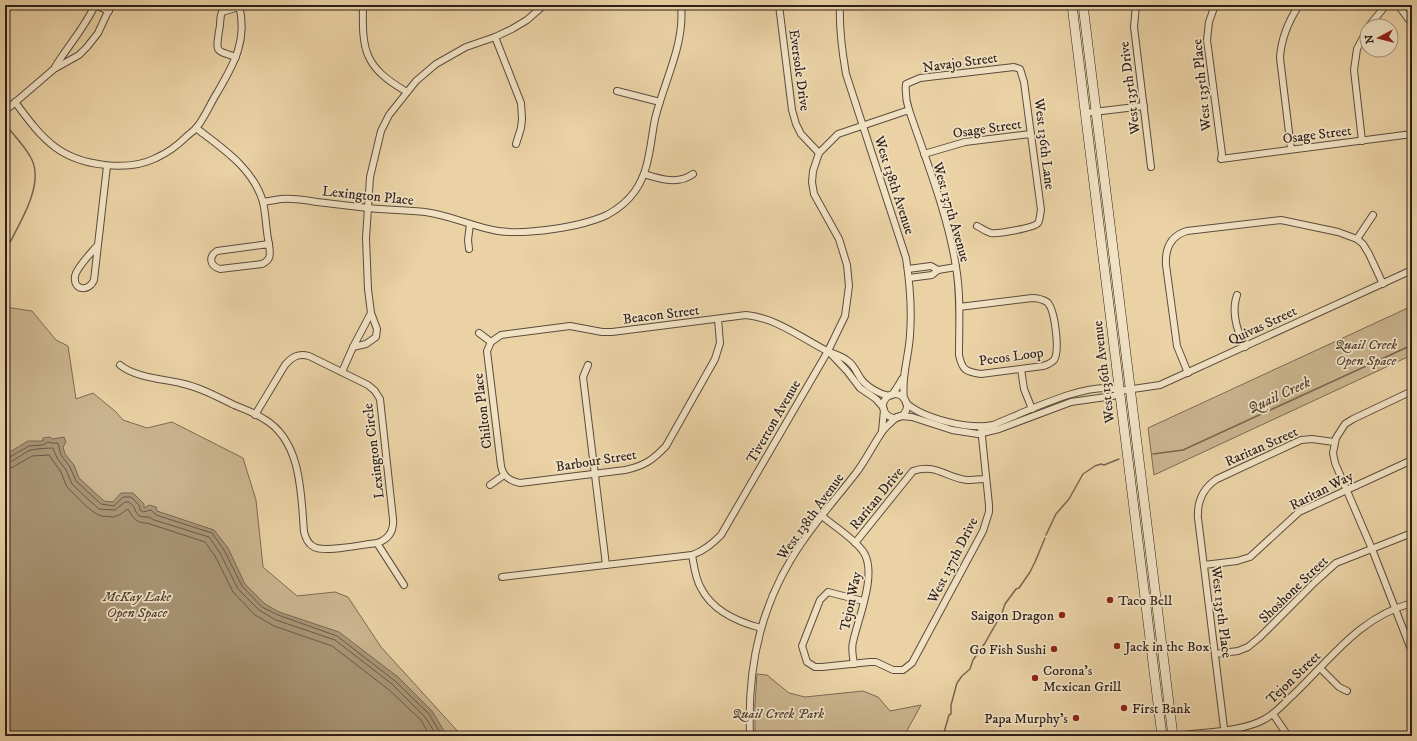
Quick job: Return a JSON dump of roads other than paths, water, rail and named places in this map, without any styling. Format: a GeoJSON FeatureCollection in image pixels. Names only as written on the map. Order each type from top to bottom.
{"type":"FeatureCollection","features":[{"type":"Feature","properties":{"kind":"main road","name":"West 136th Avenue"},"geometry":{"type":"LineString","coordinates":[[1072,5],[1162,736]]}},
{"type":"Feature","properties":{"kind":"main road","name":"West 136th Avenue"},"geometry":{"type":"LineString","coordinates":[[1083,5],[1174,736]]}},
{"type":"Feature","properties":{"kind":"street"},"geometry":{"type":"LineString","coordinates":[[54,69],[68,46],[84,25],[95,5],[109,11]]}},
{"type":"Feature","properties":{"kind":"street"},"geometry":{"type":"LineString","coordinates":[[5,111],[54,69],[78,55],[87,47],[98,33],[111,5]]}},
{"type":"Feature","properties":{"kind":"street"},"geometry":{"type":"LineString","coordinates":[[363,5],[364,42],[370,59],[377,69],[406,92]]}},
{"type":"Feature","properties":{"kind":"street"},"geometry":{"type":"LineString","coordinates":[[353,347],[366,344],[376,337],[377,330],[371,313],[366,259],[366,238],[370,177],[381,131],[389,115],[406,92],[421,76],[436,64],[466,47],[495,37],[512,29],[527,20],[544,5]]}},
{"type":"Feature","properties":{"kind":"street","name":"Lexington Place"},"geometry":{"type":"LineString","coordinates":[[263,202],[281,199],[298,199],[368,208],[426,212],[499,231],[515,232],[555,228],[591,221],[607,215],[622,205],[634,192],[644,174],[660,102],[677,48],[681,23],[681,5]]}},
{"type":"Feature","properties":{"kind":"street","name":"Eversole Drive"},"geometry":{"type":"LineString","coordinates":[[779,5],[792,110],[801,134],[819,153]]}},
{"type":"Feature","properties":{"kind":"street","name":"West 138th Avenue"},"geometry":{"type":"LineString","coordinates":[[840,5],[839,23],[841,47],[846,74],[901,240],[908,269],[911,313],[910,335],[903,375],[905,401]]}},
{"type":"Feature","properties":{"kind":"street","name":"West 135th Drive"},"geometry":{"type":"LineString","coordinates":[[1136,5],[1134,27],[1150,167]]}},
{"type":"Feature","properties":{"kind":"street","name":"West 135th Place"},"geometry":{"type":"LineString","coordinates":[[1215,5],[1209,22],[1207,40],[1222,154],[1221,159],[1226,157]]}},
{"type":"Feature","properties":{"kind":"street"},"geometry":{"type":"LineString","coordinates":[[1291,149],[1280,48],[1286,26],[1299,5]]}},
{"type":"Feature","properties":{"kind":"street"},"geometry":{"type":"LineString","coordinates":[[1375,18],[1386,5]]}},
{"type":"Feature","properties":{"kind":"street"},"geometry":{"type":"LineString","coordinates":[[1398,5],[1412,24]]}},
{"type":"Feature","properties":{"kind":"street"},"geometry":{"type":"LineString","coordinates":[[15,102],[42,136],[56,148],[75,158],[107,166],[129,166],[155,159],[176,146],[196,128],[232,69],[240,48],[242,31],[239,6],[222,12],[220,18],[220,31],[217,41],[218,49],[221,52],[236,58]]}},
{"type":"Feature","properties":{"kind":"street"},"geometry":{"type":"LineString","coordinates":[[495,37],[521,102],[522,124],[516,144]]}},
{"type":"Feature","properties":{"kind":"street"},"geometry":{"type":"LineString","coordinates":[[1359,45],[1357,49],[1354,70],[1362,141]]}},
{"type":"Feature","properties":{"kind":"street","name":"Navajo Street"},"geometry":{"type":"LineString","coordinates":[[909,110],[905,98],[906,84],[920,78],[1007,67],[1020,69]]}},
{"type":"Feature","properties":{"kind":"street","name":"West 136th Lane"},"geometry":{"type":"LineString","coordinates":[[977,226],[991,233],[1032,227],[1038,223],[1041,210],[1032,134],[1024,82],[1020,69]]}},
{"type":"Feature","properties":{"kind":"street"},"geometry":{"type":"LineString","coordinates":[[617,91],[660,102]]}},
{"type":"Feature","properties":{"kind":"street"},"geometry":{"type":"LineString","coordinates":[[1085,113],[1144,106]]}},
{"type":"Feature","properties":{"kind":"street"},"geometry":{"type":"LineString","coordinates":[[862,126],[909,110]]}},
{"type":"Feature","properties":{"kind":"street","name":"West 137th Avenue"},"geometry":{"type":"LineString","coordinates":[[909,110],[944,217],[956,267],[959,307],[959,355],[960,363],[965,370]]}},
{"type":"Feature","properties":{"kind":"street","name":"Tiverton Avenue"},"geometry":{"type":"LineString","coordinates":[[502,577],[692,555],[705,549],[721,535],[828,351],[845,316],[848,301],[849,280],[847,265],[839,239],[814,194],[812,182],[813,171],[819,153],[838,134],[862,126]]}},
{"type":"Feature","properties":{"kind":"street"},"geometry":{"type":"LineString","coordinates":[[196,128],[238,160],[256,185],[263,202],[269,244],[270,256],[268,261],[262,264],[220,269],[215,267],[212,263],[211,258],[217,251],[269,244]]}},
{"type":"Feature","properties":{"kind":"street","name":"Osage Street"},"geometry":{"type":"LineString","coordinates":[[924,154],[965,142],[1032,134]]}},
{"type":"Feature","properties":{"kind":"street","name":"Osage Street"},"geometry":{"type":"LineString","coordinates":[[1226,157],[1412,134]]}},
{"type":"Feature","properties":{"kind":"street"},"geometry":{"type":"LineString","coordinates":[[98,246],[77,271],[75,280],[76,283],[79,287],[84,289],[89,287],[94,280],[102,224],[107,166]]}},
{"type":"Feature","properties":{"kind":"street"},"geometry":{"type":"LineString","coordinates":[[644,174],[663,179],[680,181],[693,174]]}},
{"type":"Feature","properties":{"kind":"street"},"geometry":{"type":"LineString","coordinates":[[1357,239],[1373,215]]}},
{"type":"Feature","properties":{"kind":"street"},"geometry":{"type":"LineString","coordinates":[[1188,373],[1180,356],[1176,341],[1166,265],[1167,251],[1170,242],[1182,232],[1285,220],[1338,232],[1357,239],[1363,244],[1383,284]]}},
{"type":"Feature","properties":{"kind":"street"},"geometry":{"type":"LineString","coordinates":[[469,250],[468,240],[470,224]]}},
{"type":"Feature","properties":{"kind":"street"},"geometry":{"type":"LineString","coordinates":[[1164,237],[1170,242]]}},
{"type":"Feature","properties":{"kind":"street"},"geometry":{"type":"LineString","coordinates":[[908,269],[931,266],[938,270]]}},
{"type":"Feature","properties":{"kind":"street"},"geometry":{"type":"LineString","coordinates":[[909,278],[932,275],[938,270],[956,267]]}},
{"type":"Feature","properties":{"kind":"street","name":"Quivas Street"},"geometry":{"type":"LineString","coordinates":[[905,401],[915,410],[952,423],[964,426],[981,427],[993,425],[1081,391],[1111,388],[1119,391],[1160,385],[1412,270]]}},
{"type":"Feature","properties":{"kind":"street"},"geometry":{"type":"LineString","coordinates":[[1237,295],[1234,306],[1238,330],[1245,347]]}},
{"type":"Feature","properties":{"kind":"street","name":"Pecos Loop"},"geometry":{"type":"LineString","coordinates":[[959,307],[1032,298],[1039,298],[1046,301],[1053,311],[1058,350],[1054,360],[1049,364],[981,374],[972,373],[965,370]]}},
{"type":"Feature","properties":{"kind":"street"},"geometry":{"type":"LineString","coordinates":[[342,372],[371,313]]}},
{"type":"Feature","properties":{"kind":"street","name":"Beacon Street"},"geometry":{"type":"LineString","coordinates":[[491,342],[501,335],[570,326],[596,331],[612,332],[746,315],[775,322],[828,351],[839,355],[850,362],[862,381],[879,393],[890,395]]}},
{"type":"Feature","properties":{"kind":"street","name":"Barbour Street"},"geometry":{"type":"LineString","coordinates":[[504,475],[512,481],[520,482],[638,467],[647,463],[666,446],[715,359],[720,343],[718,319]]}},
{"type":"Feature","properties":{"kind":"street"},"geometry":{"type":"LineString","coordinates":[[479,333],[491,342]]}},
{"type":"Feature","properties":{"kind":"street","name":"Chilton Place"},"geometry":{"type":"LineString","coordinates":[[491,342],[487,351],[501,466],[504,475]]}},
{"type":"Feature","properties":{"kind":"street","name":"Beacon Street"},"geometry":{"type":"LineString","coordinates":[[828,351],[847,371],[860,388],[876,399],[883,408]]}},
{"type":"Feature","properties":{"kind":"street","name":"Lexington Circle"},"geometry":{"type":"LineString","coordinates":[[255,415],[285,365],[293,357],[298,355],[309,356],[373,389],[380,400],[393,524],[390,535],[377,542]]}},
{"type":"Feature","properties":{"kind":"street"},"geometry":{"type":"LineString","coordinates":[[120,365],[131,373],[180,382],[198,387],[265,419],[275,428],[294,456],[299,476],[306,540],[316,548],[323,550],[377,542],[404,585]]}},
{"type":"Feature","properties":{"kind":"street"},"geometry":{"type":"LineString","coordinates":[[588,365],[583,377],[606,565]]}},
{"type":"Feature","properties":{"kind":"street"},"geometry":{"type":"LineString","coordinates":[[1021,369],[1024,389],[1032,409]]}},
{"type":"Feature","properties":{"kind":"street","name":"West 138th Avenue"},"geometry":{"type":"LineString","coordinates":[[890,395],[898,386],[903,375]]}},
{"type":"Feature","properties":{"kind":"street","name":"Quivas Street"},"geometry":{"type":"LineString","coordinates":[[899,417],[912,417],[952,430],[970,434],[981,434],[999,429],[1072,402],[1113,396],[1119,391]]}},
{"type":"Feature","properties":{"kind":"street"},"geometry":{"type":"LineString","coordinates":[[1412,391],[1345,424],[1334,442],[1333,453],[1335,463],[1372,549],[1412,652]]}},
{"type":"Feature","properties":{"kind":"street"},"geometry":{"type":"LineString","coordinates":[[890,395],[898,395],[905,401],[905,411],[899,417],[891,417],[885,413],[883,408],[884,401],[890,395]]}},
{"type":"Feature","properties":{"kind":"street","name":"West 138th Avenue"},"geometry":{"type":"LineString","coordinates":[[882,432],[883,408]]}},
{"type":"Feature","properties":{"kind":"street","name":"West 138th Avenue"},"geometry":{"type":"LineString","coordinates":[[750,736],[750,684],[761,628],[770,602],[785,570],[805,538],[859,469],[882,432],[899,417]]}},
{"type":"Feature","properties":{"kind":"street","name":"West 137th Drive"},"geometry":{"type":"LineString","coordinates":[[854,664],[876,662],[893,670],[903,670],[912,663],[983,531],[989,512],[981,427]]}},
{"type":"Feature","properties":{"kind":"street","name":"Raritan Street"},"geometry":{"type":"LineString","coordinates":[[1203,493],[1209,484],[1217,479],[1301,440],[1312,439],[1334,442]]}},
{"type":"Feature","properties":{"kind":"street","name":"Raritan Way"},"geometry":{"type":"LineString","coordinates":[[1204,565],[1237,561],[1250,557],[1296,514],[1412,460]]}},
{"type":"Feature","properties":{"kind":"street","name":"Raritan Drive"},"geometry":{"type":"LineString","coordinates":[[855,543],[913,471],[921,468],[931,468],[967,480],[986,479]]}},
{"type":"Feature","properties":{"kind":"street"},"geometry":{"type":"LineString","coordinates":[[490,485],[504,475]]}},
{"type":"Feature","properties":{"kind":"street","name":"West 135th Place"},"geometry":{"type":"LineString","coordinates":[[1203,493],[1197,512],[1225,733]]}},
{"type":"Feature","properties":{"kind":"street","name":"Tejon Way"},"geometry":{"type":"LineString","coordinates":[[822,516],[855,543],[866,556],[870,568],[868,586],[853,642],[854,664]]}},
{"type":"Feature","properties":{"kind":"street","name":"Shoshone Street"},"geometry":{"type":"LineString","coordinates":[[1215,654],[1238,651],[1248,647],[1333,566],[1345,559],[1412,533]]}},
{"type":"Feature","properties":{"kind":"street"},"geometry":{"type":"LineString","coordinates":[[692,555],[700,587],[706,596],[722,611],[735,619],[761,628]]}},
{"type":"Feature","properties":{"kind":"street"},"geometry":{"type":"LineString","coordinates":[[854,664],[822,667],[815,666],[807,662],[802,646],[820,600],[828,592],[864,601]]}},
{"type":"Feature","properties":{"kind":"street","name":"Tejon Street"},"geometry":{"type":"LineString","coordinates":[[1174,736],[1225,733],[1253,724],[1273,714],[1363,626],[1394,608],[1412,603]]}},
{"type":"Feature","properties":{"kind":"street"},"geometry":{"type":"LineString","coordinates":[[1320,668],[1339,687],[1347,691]]}},
{"type":"Feature","properties":{"kind":"street"},"geometry":{"type":"LineString","coordinates":[[1273,714],[1288,736]]}},
{"type":"Feature","properties":{"kind":"water","name":"McKay Lake Open Space"},"geometry":{"type":"Polygon","coordinates":[[[50,437],[52,439],[64,437],[66,442],[63,447],[65,454],[74,465],[79,478],[104,501],[113,502],[121,493],[133,493],[144,504],[144,508],[149,505],[156,507],[157,511],[214,530],[228,548],[245,584],[265,604],[279,612],[339,632],[398,677],[432,711],[447,736],[5,736],[5,455],[28,441],[43,441],[43,438],[50,437]]]}},
{"type":"Feature","properties":{"kind":"waterway"},"geometry":{"type":"LineString","coordinates":[[5,124],[31,158],[35,169],[33,193],[5,252]]}},
{"type":"Feature","properties":{"kind":"waterway","name":"Quail Creek"},"geometry":{"type":"LineString","coordinates":[[1153,454],[1183,450],[1412,345]]}},
{"type":"Feature","properties":{"kind":"waterway","name":"Quail Creek"},"geometry":{"type":"LineString","coordinates":[[1046,535],[1056,514],[1069,499],[1083,474],[1095,466],[1101,464],[1104,465],[1119,459]]}},
{"type":"Feature","properties":{"kind":"waterway","name":"Quail Creek"},"geometry":{"type":"LineString","coordinates":[[943,736],[949,715],[951,714],[951,705],[957,683],[970,669],[973,660],[985,643],[1002,613],[1005,604],[1030,572],[1045,538]]}},
{"type":"Feature","properties":{"kind":"place","name":"Taco Bell"},"geometry":{"type":"Point","coordinates":[1110,600]}},
{"type":"Feature","properties":{"kind":"place","name":"Saigon Dragon"},"geometry":{"type":"Point","coordinates":[1062,615]}},
{"type":"Feature","properties":{"kind":"place","name":"Jack in the Box"},"geometry":{"type":"Point","coordinates":[1117,646]}},
{"type":"Feature","properties":{"kind":"place","name":"Go Fish Sushi"},"geometry":{"type":"Point","coordinates":[1054,649]}},
{"type":"Feature","properties":{"kind":"place","name":"Corona's Mexican Grill"},"geometry":{"type":"Point","coordinates":[1035,678]}},
{"type":"Feature","properties":{"kind":"place","name":"First Bank"},"geometry":{"type":"Point","coordinates":[1124,708]}},
{"type":"Feature","properties":{"kind":"place","name":"Papa Murphy's"},"geometry":{"type":"Point","coordinates":[1076,718]}},
{"type":"Feature","properties":{"kind":"park label","name":"Quail Creek Open Space"},"geometry":{"type":"Point","coordinates":[1366,352]}},
{"type":"Feature","properties":{"kind":"park label","name":"Quail Creek Park"},"geometry":{"type":"Point","coordinates":[778,713]}}]}
